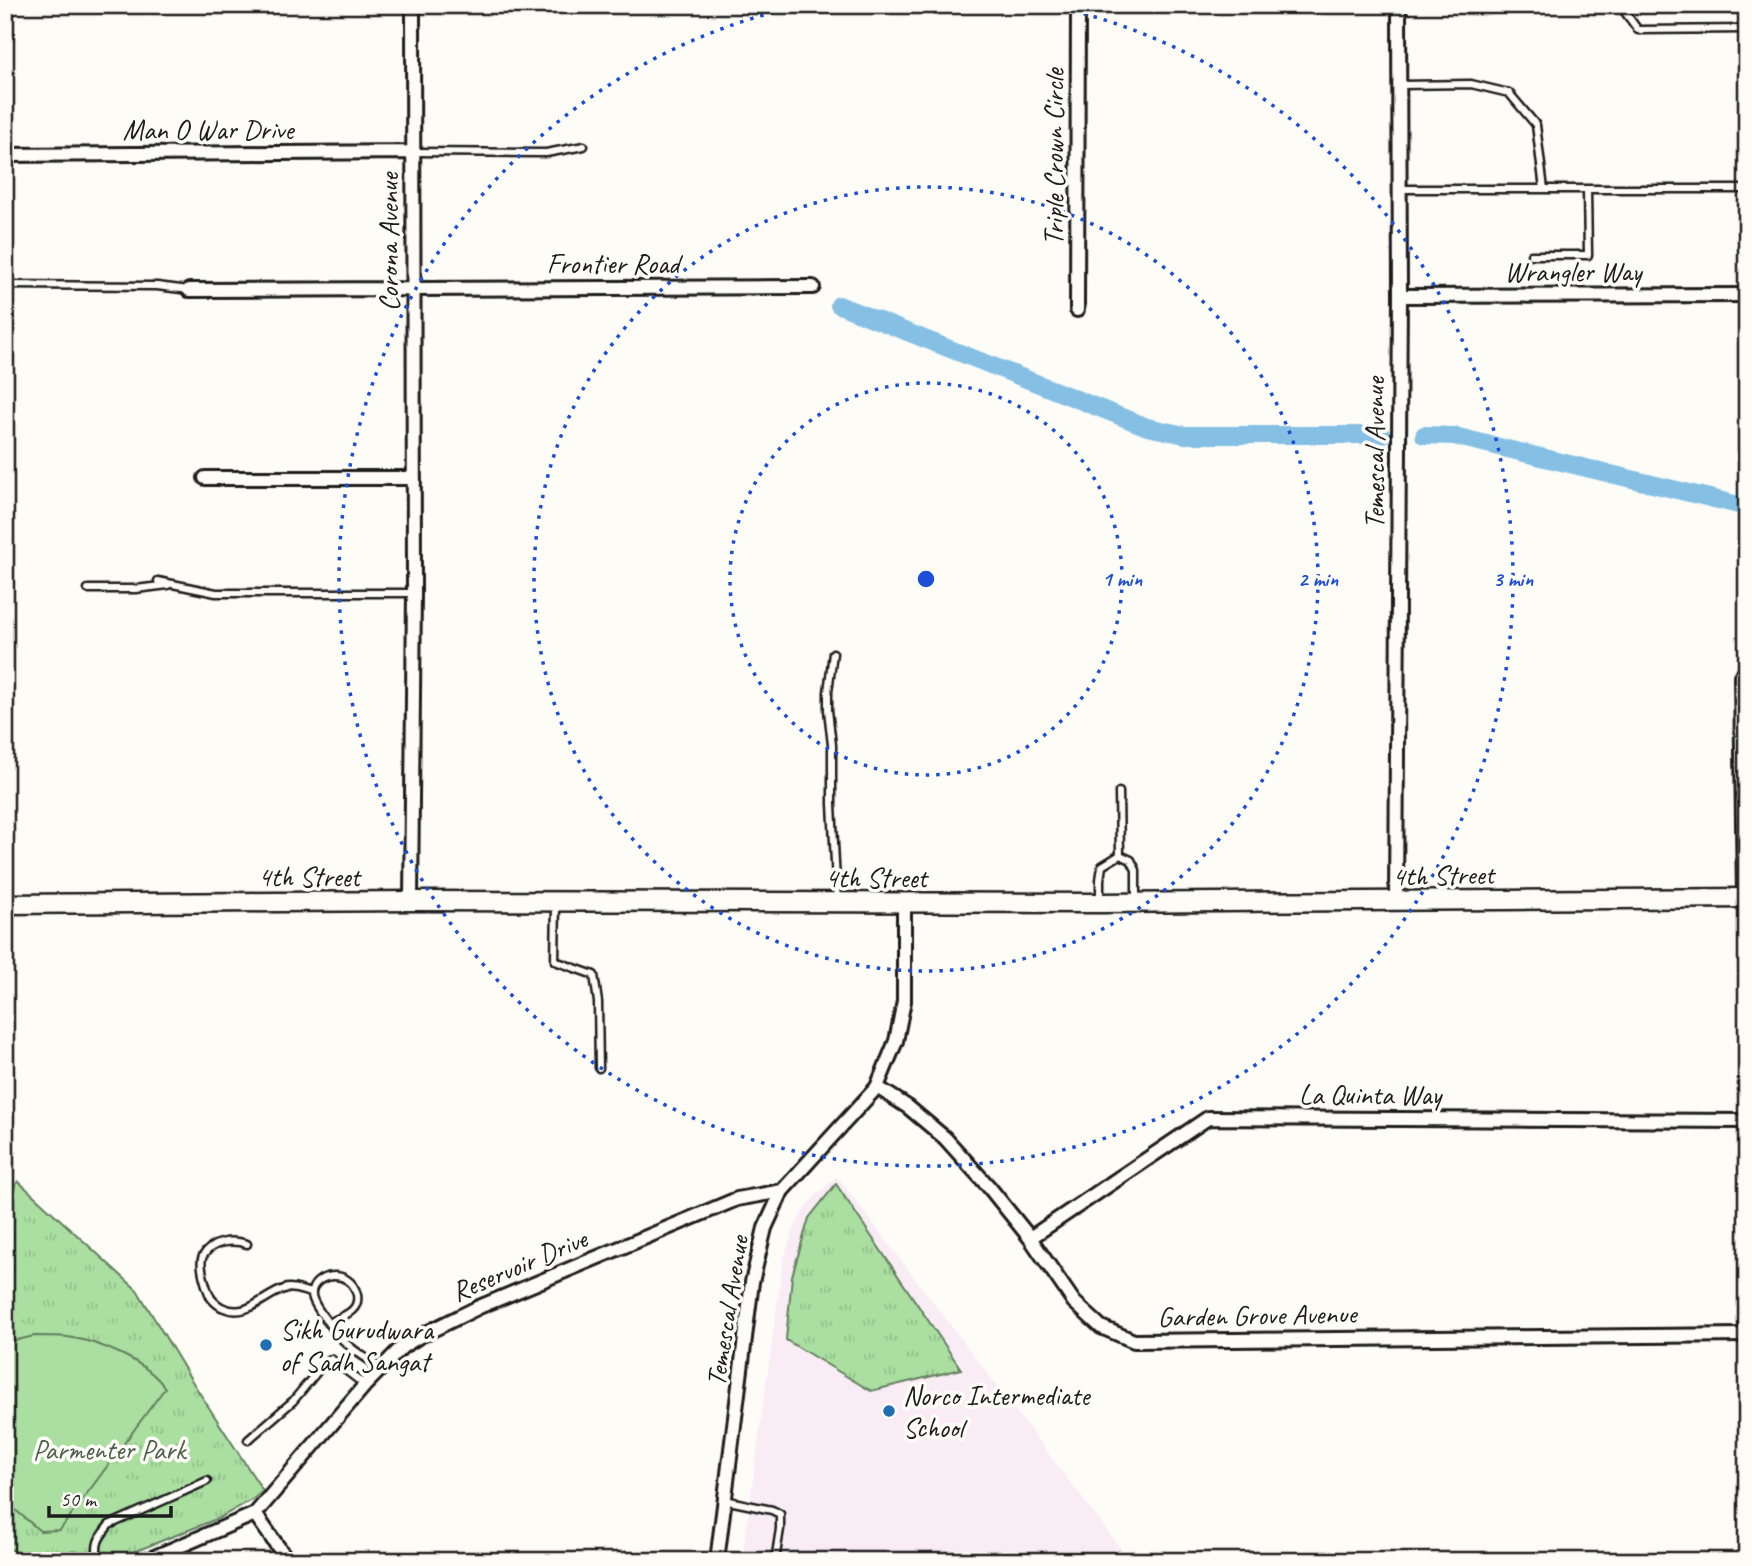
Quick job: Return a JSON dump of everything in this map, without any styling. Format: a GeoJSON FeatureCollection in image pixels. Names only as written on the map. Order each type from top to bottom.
{"type":"FeatureCollection","features":[{"type":"Feature","properties":{"kind":"street","name":"Corona Avenue"},"geometry":{"type":"LineString","coordinates":[[411,901],[414,593],[413,5]]}},
{"type":"Feature","properties":{"kind":"street","name":"Triple Crown Circle"},"geometry":{"type":"LineString","coordinates":[[1077,310],[1078,5]]}},
{"type":"Feature","properties":{"kind":"street","name":"Temescal Avenue"},"geometry":{"type":"LineString","coordinates":[[1396,902],[1399,5]]}},
{"type":"Feature","properties":{"kind":"street","name":"Man O War Drive"},"geometry":{"type":"LineString","coordinates":[[5,155],[412,152]]}},
{"type":"Feature","properties":{"kind":"street","name":"Frontier Road"},"geometry":{"type":"LineString","coordinates":[[189,290],[813,287]]}},
{"type":"Feature","properties":{"kind":"street","name":"Wrangler Way"},"geometry":{"type":"LineString","coordinates":[[1400,296],[1747,295]]}},
{"type":"Feature","properties":{"kind":"street"},"geometry":{"type":"LineString","coordinates":[[205,478],[414,478]]}},
{"type":"Feature","properties":{"kind":"street"},"geometry":{"type":"LineString","coordinates":[[1741,677],[1745,898]]}},
{"type":"Feature","properties":{"kind":"street","name":"4th Street"},"geometry":{"type":"LineString","coordinates":[[5,904],[411,901],[904,904],[1745,898]]}},
{"type":"Feature","properties":{"kind":"street","name":"Temescal Avenue"},"geometry":{"type":"LineString","coordinates":[[717,1561],[752,1282],[765,1228],[782,1191],[877,1087],[896,1041],[904,1001],[904,904]]}},
{"type":"Feature","properties":{"kind":"street","name":"Garden Grove Avenue"},"geometry":{"type":"LineString","coordinates":[[877,1087],[908,1107],[945,1138],[1030,1238],[1074,1301],[1101,1327],[1135,1341],[1747,1335]]}},
{"type":"Feature","properties":{"kind":"street","name":"La Quinta Way"},"geometry":{"type":"LineString","coordinates":[[1030,1238],[1208,1118],[1747,1121]]}},
{"type":"Feature","properties":{"kind":"street","name":"Reservoir Drive"},"geometry":{"type":"LineString","coordinates":[[145,1561],[255,1514],[365,1385],[402,1347],[418,1337],[479,1307],[737,1199],[782,1191]]}},
{"type":"Feature","properties":{"kind":"street"},"geometry":{"type":"LineString","coordinates":[[255,1514],[288,1561]]}},
{"type":"Feature","properties":{"kind":"lane"},"geometry":{"type":"LineString","coordinates":[[1615,5],[1622,8],[1638,30],[1747,29]]}},
{"type":"Feature","properties":{"kind":"lane"},"geometry":{"type":"LineString","coordinates":[[1400,85],[1471,84],[1509,93],[1536,125],[1544,189]]}},
{"type":"Feature","properties":{"kind":"lane"},"geometry":{"type":"LineString","coordinates":[[412,152],[546,153],[584,146]]}},
{"type":"Feature","properties":{"kind":"lane"},"geometry":{"type":"LineString","coordinates":[[1400,189],[1747,189]]}},
{"type":"Feature","properties":{"kind":"lane"},"geometry":{"type":"LineString","coordinates":[[1531,255],[1588,255],[1587,189]]}},
{"type":"Feature","properties":{"kind":"lane"},"geometry":{"type":"LineString","coordinates":[[5,285],[157,286],[189,290]]}},
{"type":"Feature","properties":{"kind":"lane"},"geometry":{"type":"LineString","coordinates":[[158,581],[216,593],[414,593]]}},
{"type":"Feature","properties":{"kind":"lane"},"geometry":{"type":"LineString","coordinates":[[88,589],[136,589],[174,584]]}},
{"type":"Feature","properties":{"kind":"lane"},"geometry":{"type":"LineString","coordinates":[[833,653],[828,710],[832,745],[837,904]]}},
{"type":"Feature","properties":{"kind":"lane"},"geometry":{"type":"LineString","coordinates":[[1119,792],[1121,855]]}},
{"type":"Feature","properties":{"kind":"lane"},"geometry":{"type":"LineString","coordinates":[[1121,855],[1131,860],[1136,870],[1136,903]]}},
{"type":"Feature","properties":{"kind":"lane"},"geometry":{"type":"LineString","coordinates":[[1100,903],[1102,866],[1121,855]]}},
{"type":"Feature","properties":{"kind":"lane"},"geometry":{"type":"LineString","coordinates":[[556,902],[555,961],[594,975],[598,1002],[599,1068]]}},
{"type":"Feature","properties":{"kind":"lane"},"geometry":{"type":"LineString","coordinates":[[247,1244],[228,1241],[212,1248],[202,1257],[201,1265],[206,1284],[212,1298],[221,1308],[243,1311],[284,1289],[292,1288],[311,1293]]}},
{"type":"Feature","properties":{"kind":"lane"},"geometry":{"type":"LineString","coordinates":[[329,1323],[353,1311],[357,1304],[357,1295],[347,1279],[325,1277],[313,1286],[311,1293],[314,1306],[346,1344],[382,1368]]}},
{"type":"Feature","properties":{"kind":"lane"},"geometry":{"type":"LineString","coordinates":[[248,1440],[293,1401],[326,1361],[331,1359],[365,1385]]}},
{"type":"Feature","properties":{"kind":"lane"},"geometry":{"type":"LineString","coordinates":[[98,1561],[99,1538],[109,1525],[207,1482]]}},
{"type":"Feature","properties":{"kind":"lane"},"geometry":{"type":"LineString","coordinates":[[724,1500],[780,1514],[775,1561]]}},
{"type":"Feature","properties":{"kind":"shaded area","name":"Norco Intermediate School"},"geometry":{"type":"Polygon","coordinates":[[[837,1176],[1130,1561],[742,1561],[783,1261],[802,1213],[815,1196],[837,1176]]]}},
{"type":"Feature","properties":{"kind":"green space","name":"Parmenter Park"},"geometry":{"type":"Polygon","coordinates":[[[18,1181],[137,1290],[263,1491],[253,1499],[219,1518],[111,1561],[26,1561],[5,1545],[5,1201],[18,1181]]]}},
{"type":"Feature","properties":{"kind":"green space"},"geometry":{"type":"Polygon","coordinates":[[[836,1184],[961,1369],[871,1391],[786,1340],[792,1276],[809,1218],[836,1184]]]}},
{"type":"Feature","properties":{"kind":"green space"},"geometry":{"type":"Polygon","coordinates":[[[34,1336],[68,1337],[108,1348],[147,1369],[165,1388],[60,1530],[40,1531],[5,1501],[5,1343],[34,1336]]]}},
{"type":"Feature","properties":{"kind":"waterway"},"geometry":{"type":"LineString","coordinates":[[839,305],[1147,427],[1185,435],[1382,435]]}},
{"type":"Feature","properties":{"kind":"waterway"},"geometry":{"type":"LineString","coordinates":[[1424,435],[1454,436],[1747,507]]}},
{"type":"Feature","properties":{"kind":"place","name":"Sikh Gurudwara of Sadh Sangat"},"geometry":{"type":"Point","coordinates":[266,1345]}},
{"type":"Feature","properties":{"kind":"place","name":"Norco Intermediate School"},"geometry":{"type":"Point","coordinates":[889,1411]}}]}
